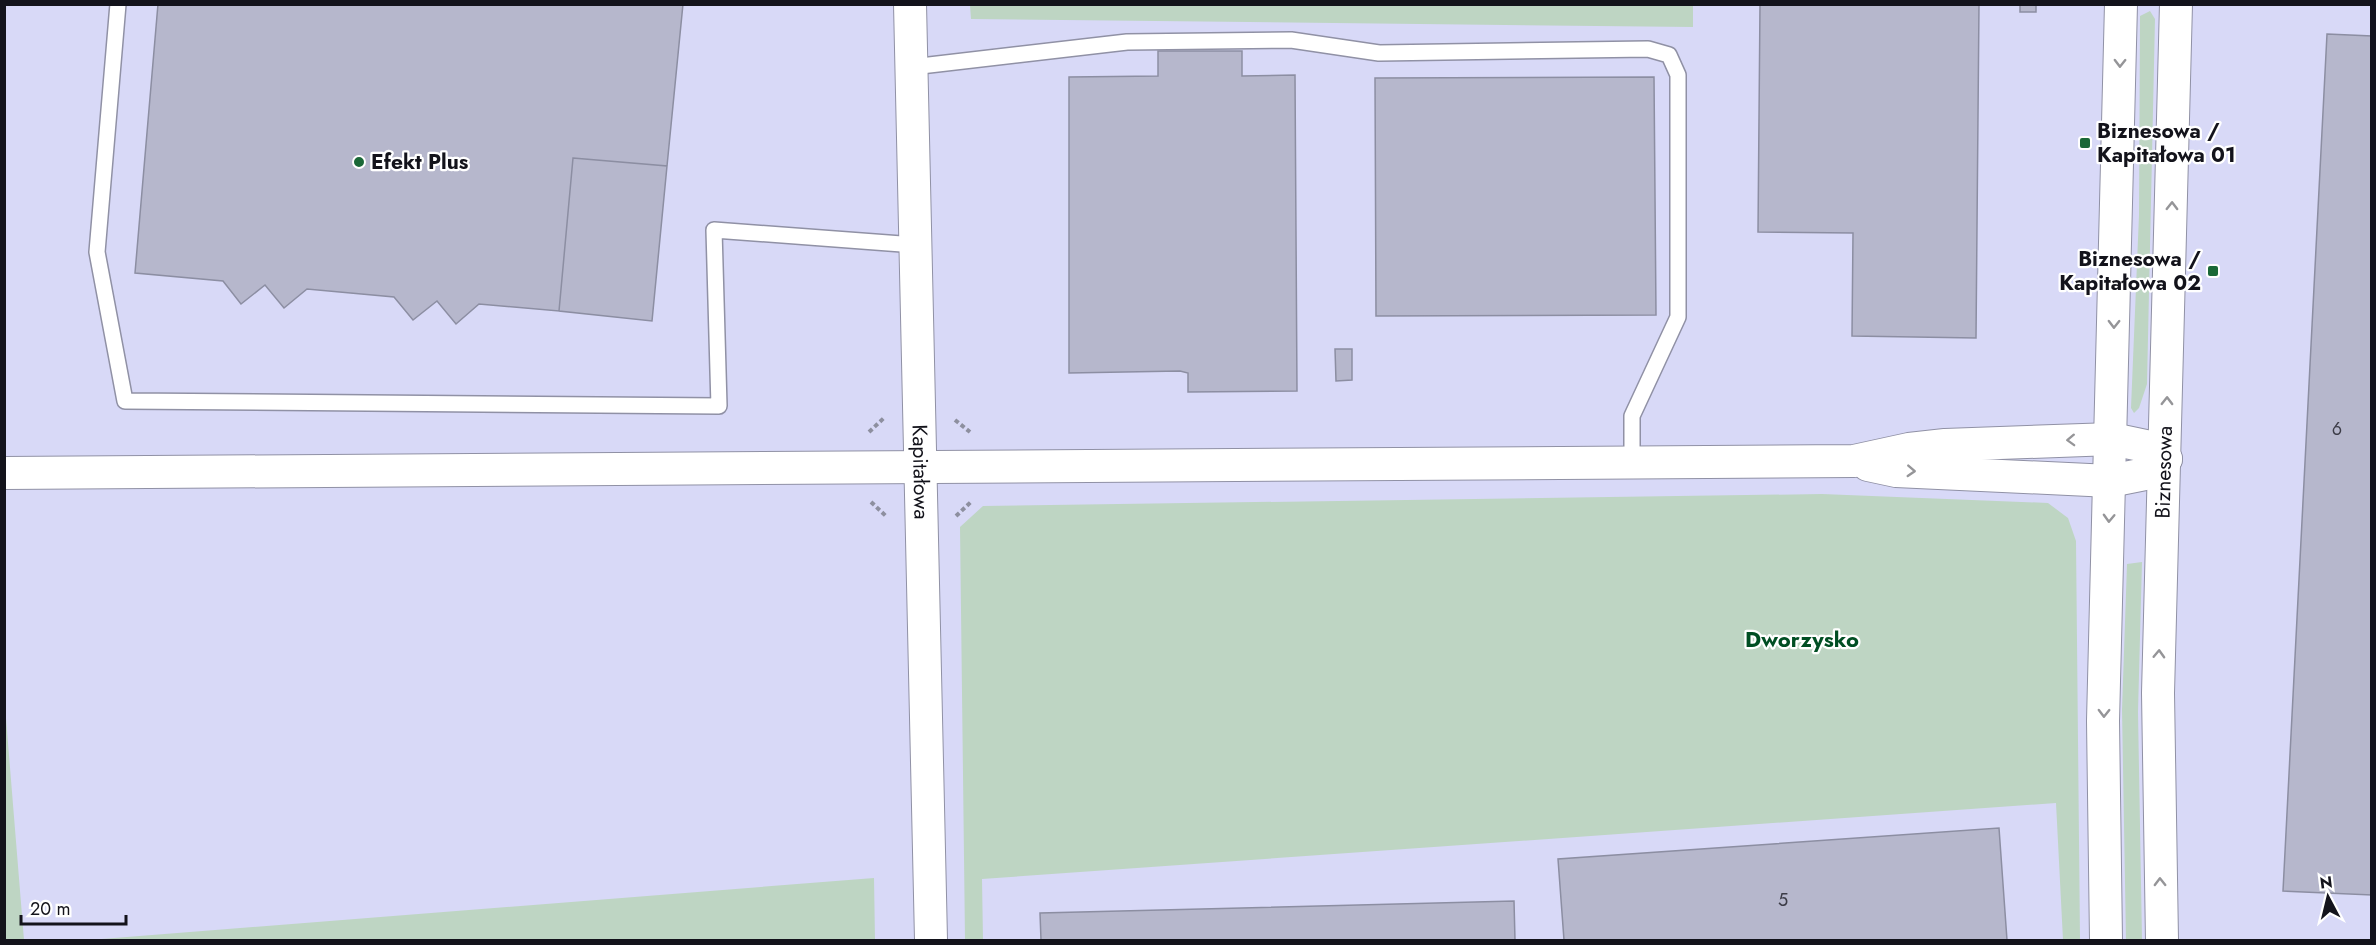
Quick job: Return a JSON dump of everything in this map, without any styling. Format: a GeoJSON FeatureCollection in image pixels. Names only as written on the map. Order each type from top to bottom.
{"type":"FeatureCollection","features":[{"type":"Feature","properties":{"kind":"street","name":"Kapitałowa"},"geometry":{"type":"LineString","coordinates":[[910,4],[930,940]]}},
{"type":"Feature","properties":{"kind":"street"},"geometry":{"type":"LineString","coordinates":[[2106,940],[2103,721],[2112,439],[2121,4]]}},
{"type":"Feature","properties":{"kind":"street","name":"Biznesowa"},"geometry":{"type":"LineString","coordinates":[[2162,940],[2157,776],[2176,4]]}},
{"type":"Feature","properties":{"kind":"street"},"geometry":{"type":"LineString","coordinates":[[4,472],[1854,461],[1909,449],[1945,445],[2112,439],[2150,447],[2166,459],[2150,473],[2110,481],[1896,471],[1854,461]]}},
{"type":"Feature","properties":{"kind":"lane"},"geometry":{"type":"LineString","coordinates":[[117,4],[97,252],[125,401],[719,406],[714,230],[915,245]]}},
{"type":"Feature","properties":{"kind":"lane"},"geometry":{"type":"LineString","coordinates":[[912,67],[1127,42],[1292,40],[1379,53],[1648,49],[1668,55],[1678,75],[1678,317],[1632,416],[1632,463]]}},
{"type":"Feature","properties":{"kind":"shaded area"},"geometry":{"type":"Polygon","coordinates":[[[5,5],[2371,5],[2371,940],[5,940],[5,5]]]}},
{"type":"Feature","properties":{"kind":"green space"},"geometry":{"type":"Polygon","coordinates":[[[1693,4],[1693,27],[971,19],[970,5],[1693,4]]]}},
{"type":"Feature","properties":{"kind":"green space"},"geometry":{"type":"Polygon","coordinates":[[[2150,11],[2155,19],[2147,384],[2139,408],[2134,413],[2131,408],[2139,215],[2140,16],[2150,11]]]}},
{"type":"Feature","properties":{"kind":"green space"},"geometry":{"type":"Polygon","coordinates":[[[1822,494],[2048,503],[2068,518],[2076,541],[2080,940],[2063,940],[2056,803],[982,879],[983,940],[965,940],[960,527],[983,506],[1822,494]]]}},
{"type":"Feature","properties":{"kind":"green space"},"geometry":{"type":"Polygon","coordinates":[[[2142,562],[2138,712],[2142,940],[2126,940],[2122,710],[2127,564],[2142,562]]]}},
{"type":"Feature","properties":{"kind":"green space"},"geometry":{"type":"Polygon","coordinates":[[[5,706],[24,940],[5,940],[5,706]]]}},
{"type":"Feature","properties":{"kind":"green space"},"geometry":{"type":"Polygon","coordinates":[[[874,878],[875,940],[89,940],[874,878]]]}},
{"type":"Feature","properties":{"kind":"building","name":"Efekt Plus"},"geometry":{"type":"Polygon","coordinates":[[[158,4],[683,4],[667,166],[573,158],[559,311],[479,304],[456,324],[437,301],[413,320],[394,297],[307,289],[284,308],[265,285],[241,304],[223,281],[135,273],[158,4]]]}},
{"type":"Feature","properties":{"kind":"building"},"geometry":{"type":"Polygon","coordinates":[[[1760,4],[1979,4],[1976,338],[1852,336],[1853,233],[1758,232],[1760,4]]]}},
{"type":"Feature","properties":{"kind":"building"},"geometry":{"type":"Polygon","coordinates":[[[2020,4],[2036,4],[2036,12],[2020,12],[2020,4]]]}},
{"type":"Feature","properties":{"kind":"building"},"geometry":{"type":"Polygon","coordinates":[[[2327,34],[2372,36],[2372,895],[2283,891],[2327,34]]]}},
{"type":"Feature","properties":{"kind":"building"},"geometry":{"type":"Polygon","coordinates":[[[1158,51],[1242,51],[1242,76],[1295,75],[1297,391],[1188,392],[1188,373],[1180,371],[1069,373],[1069,77],[1158,76],[1158,51]]]}},
{"type":"Feature","properties":{"kind":"building"},"geometry":{"type":"Polygon","coordinates":[[[1654,77],[1656,315],[1376,316],[1375,78],[1654,77]]]}},
{"type":"Feature","properties":{"kind":"building"},"geometry":{"type":"Polygon","coordinates":[[[573,158],[667,166],[652,321],[559,311],[573,158]]]}},
{"type":"Feature","properties":{"kind":"building"},"geometry":{"type":"Polygon","coordinates":[[[1335,349],[1352,349],[1352,380],[1336,381],[1335,349]]]}},
{"type":"Feature","properties":{"kind":"building"},"geometry":{"type":"Polygon","coordinates":[[[1999,828],[2007,940],[1564,940],[1558,859],[1999,828]]]}},
{"type":"Feature","properties":{"kind":"building"},"geometry":{"type":"Polygon","coordinates":[[[1514,901],[1515,940],[1041,940],[1040,913],[1514,901]]]}},
{"type":"Feature","properties":{"kind":"place","name":"Biznesowa / Kapitałowa 01"},"geometry":{"type":"Point","coordinates":[2085,143]}},
{"type":"Feature","properties":{"kind":"place","name":"Efekt Plus"},"geometry":{"type":"Point","coordinates":[359,162]}},
{"type":"Feature","properties":{"kind":"place","name":"Biznesowa / Kapitałowa 02"},"geometry":{"type":"Point","coordinates":[2213,271]}},
{"type":"Feature","properties":{"kind":"district","name":"Dworzysko"},"geometry":{"type":"Point","coordinates":[1802,639]}}]}
